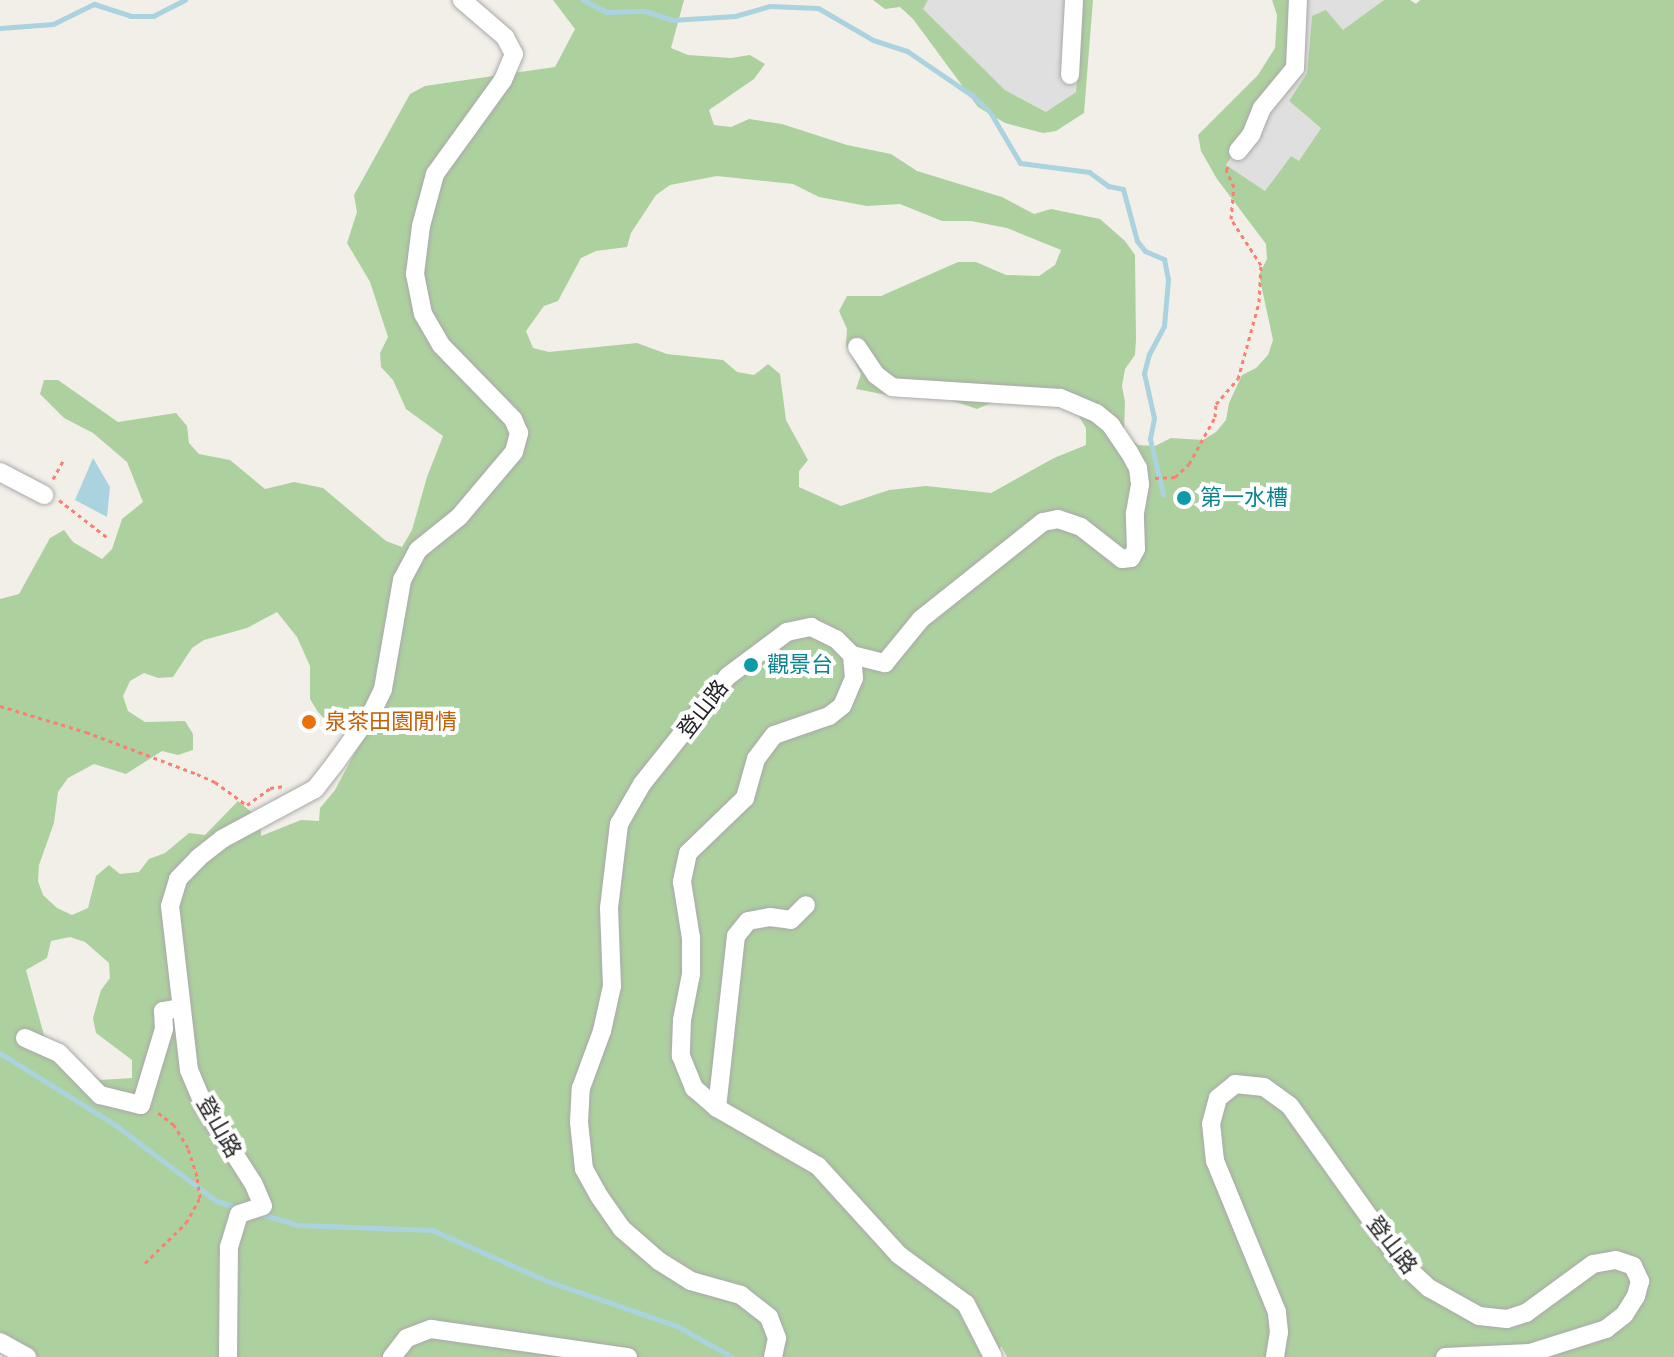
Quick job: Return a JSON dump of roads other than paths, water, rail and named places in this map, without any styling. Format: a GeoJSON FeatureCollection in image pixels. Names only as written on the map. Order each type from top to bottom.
{"type":"FeatureCollection","features":[{"type":"Feature","properties":{"kind":"street","name":"登山路"},"geometry":{"type":"LineString","coordinates":[[228,1357],[229,1247],[239,1214],[263,1206],[253,1183],[205,1108],[189,1070],[170,906],[178,879],[222,839],[315,789],[336,762],[372,712],[383,689],[402,580],[418,550],[459,517],[514,452],[517,443],[519,433],[513,419],[435,335],[423,314],[415,274],[421,226],[435,174],[503,80],[514,54],[505,37],[462,0]]}},
{"type":"Feature","properties":{"kind":"street"},"geometry":{"type":"LineString","coordinates":[[1070,75],[1074,0]]}},
{"type":"Feature","properties":{"kind":"street"},"geometry":{"type":"LineString","coordinates":[[1238,151],[1251,135],[1262,108],[1295,68],[1298,0]]}},
{"type":"Feature","properties":{"kind":"street"},"geometry":{"type":"LineString","coordinates":[[857,347],[876,375],[892,387],[1060,398],[1096,413],[1111,425],[1138,468],[1136,549],[1131,558],[1122,559],[1081,527],[1058,519],[1043,522],[921,619],[885,663],[852,655],[854,678],[842,706],[829,716],[774,735],[756,759],[745,798],[688,853],[682,882],[691,938],[691,974],[682,1020],[681,1056],[694,1088],[717,1108],[818,1166],[899,1255],[966,1304],[993,1357]]}},
{"type":"Feature","properties":{"kind":"street"},"geometry":{"type":"LineString","coordinates":[[0,472],[44,495]]}},
{"type":"Feature","properties":{"kind":"street","name":"登山路"},"geometry":{"type":"LineString","coordinates":[[773,1357],[777,1338],[769,1317],[741,1295],[691,1281],[659,1261],[622,1229],[584,1169],[579,1122],[581,1088],[602,1031],[612,986],[609,908],[619,824],[642,784],[728,676],[787,632],[811,627],[836,639],[852,655]]}},
{"type":"Feature","properties":{"kind":"street"},"geometry":{"type":"LineString","coordinates":[[717,1108],[736,936],[748,921],[770,917],[791,920],[806,905]]}},
{"type":"Feature","properties":{"kind":"street"},"geometry":{"type":"LineString","coordinates":[[25,1038],[59,1053],[100,1095],[141,1105],[164,1029],[163,1011],[180,1008]]}},
{"type":"Feature","properties":{"kind":"street","name":"登山路"},"geometry":{"type":"LineString","coordinates":[[1275,1357],[1279,1332],[1277,1312],[1215,1161],[1211,1124],[1218,1098],[1235,1084],[1264,1087],[1290,1106],[1402,1263],[1429,1288],[1479,1316],[1507,1319],[1526,1313],[1593,1264],[1616,1260],[1633,1266],[1640,1281],[1636,1296],[1624,1315],[1606,1329],[1530,1353],[1445,1357]]}},
{"type":"Feature","properties":{"kind":"street"},"geometry":{"type":"LineString","coordinates":[[392,1357],[407,1338],[431,1329],[628,1357]]}},
{"type":"Feature","properties":{"kind":"street"},"geometry":{"type":"LineString","coordinates":[[0,1342],[27,1357]]}},
{"type":"Feature","properties":{"kind":"water"},"geometry":{"type":"Polygon","coordinates":[[[93,458],[110,487],[107,517],[75,500],[93,458]]]}},
{"type":"Feature","properties":{"kind":"waterway"},"geometry":{"type":"LineString","coordinates":[[0,28],[53,24],[94,4],[130,16],[153,16],[185,0]]}},
{"type":"Feature","properties":{"kind":"waterway"},"geometry":{"type":"LineString","coordinates":[[583,0],[607,12],[645,11],[672,20],[735,16],[769,6],[818,8],[873,40],[907,51],[973,96],[990,112],[1020,163],[1089,172],[1108,186],[1123,189],[1137,241],[1145,251],[1164,259],[1168,280],[1164,326],[1149,354],[1144,373],[1154,418],[1150,439],[1163,494]]}},
{"type":"Feature","properties":{"kind":"waterway"},"geometry":{"type":"LineString","coordinates":[[0,1053],[114,1124],[216,1201],[240,1208]]}},
{"type":"Feature","properties":{"kind":"waterway"},"geometry":{"type":"LineString","coordinates":[[257,1213],[298,1225],[432,1230],[547,1281],[677,1326],[732,1357]]}},
{"type":"Feature","properties":{"kind":"place","name":"第一水槽"},"geometry":{"type":"Point","coordinates":[1184,498]}},
{"type":"Feature","properties":{"kind":"place","name":"觀景台"},"geometry":{"type":"Point","coordinates":[751,665]}},
{"type":"Feature","properties":{"kind":"place","name":"泉茶田園閒情"},"geometry":{"type":"Point","coordinates":[309,722]}}]}
